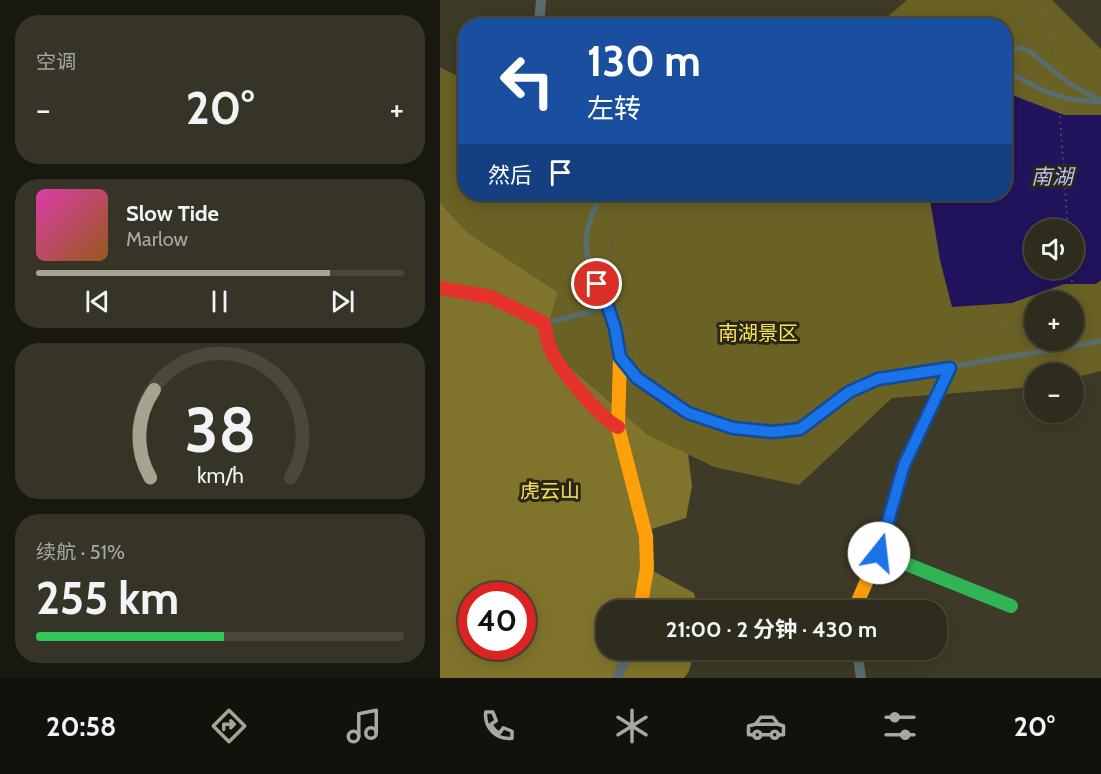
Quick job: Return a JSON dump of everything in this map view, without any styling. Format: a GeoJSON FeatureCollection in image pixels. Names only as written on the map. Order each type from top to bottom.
{"type":"FeatureCollection","features":[{"type":"Feature","properties":{"kind":"street"},"geometry":{"type":"LineString","coordinates":[[540,18],[541,0]]}},
{"type":"Feature","properties":{"kind":"street"},"geometry":{"type":"LineString","coordinates":[[440,288],[491,297],[544,323],[551,351],[575,385],[609,423],[618,427]]}},
{"type":"Feature","properties":{"kind":"street"},"geometry":{"type":"LineString","coordinates":[[620,357],[618,427],[646,536],[647,568],[642,600]]}},
{"type":"Feature","properties":{"kind":"street"},"geometry":{"type":"LineString","coordinates":[[858,600],[879,553],[904,465],[950,368]]}},
{"type":"Feature","properties":{"kind":"street"},"geometry":{"type":"LineString","coordinates":[[879,553],[1011,606]]}},
{"type":"Feature","properties":{"kind":"street"},"geometry":{"type":"LineString","coordinates":[[617,678],[625,660]]}},
{"type":"Feature","properties":{"kind":"street"},"geometry":{"type":"LineString","coordinates":[[858,660],[861,678]]}},
{"type":"Feature","properties":{"kind":"lane"},"geometry":{"type":"LineString","coordinates":[[1012,50],[1023,48],[1070,84],[1102,101]]}},
{"type":"Feature","properties":{"kind":"lane"},"geometry":{"type":"LineString","coordinates":[[1012,74],[1046,93],[1065,99],[1102,101]]}},
{"type":"Feature","properties":{"kind":"lane"},"geometry":{"type":"LineString","coordinates":[[598,201],[591,217],[586,242],[589,263],[615,328],[620,357],[637,378],[688,413],[733,428],[773,432],[800,429],[849,392],[878,379],[1040,351]]}},
{"type":"Feature","properties":{"kind":"lane"},"geometry":{"type":"LineString","coordinates":[[544,323],[608,307]]}},
{"type":"Feature","properties":{"kind":"lane"},"geometry":{"type":"LineString","coordinates":[[1084,343],[1102,341]]}},
{"type":"Feature","properties":{"kind":"path"},"geometry":{"type":"LineString","coordinates":[[1012,31],[1032,7],[1045,13],[1056,63]]}},
{"type":"Feature","properties":{"kind":"path"},"geometry":{"type":"LineString","coordinates":[[1058,99],[1067,219]]}},
{"type":"Feature","properties":{"kind":"path"},"geometry":{"type":"LineString","coordinates":[[618,201],[608,249],[616,304],[638,368]]}},
{"type":"Feature","properties":{"kind":"path"},"geometry":{"type":"LineString","coordinates":[[896,368],[919,362],[967,335],[1007,321],[1024,331]]}},
{"type":"Feature","properties":{"kind":"path"},"geometry":{"type":"LineString","coordinates":[[1084,333],[1102,330]]}},
{"type":"Feature","properties":{"kind":"path"},"geometry":{"type":"LineString","coordinates":[[843,387],[851,380],[863,377]]}},
{"type":"Feature","properties":{"kind":"path"},"geometry":{"type":"LineString","coordinates":[[733,419],[779,424],[812,413]]}},
{"type":"Feature","properties":{"kind":"green space","name":"南湖景区"},"geometry":{"type":"Polygon","coordinates":[[[907,0],[1052,0],[1101,49],[1101,371],[1084,375],[1084,363],[1024,363],[1024,388],[892,398],[799,485],[714,467],[648,435],[543,344],[558,292],[468,233],[440,203],[440,67],[458,76],[458,201],[1012,201],[1012,18],[886,18],[907,0]]]}},
{"type":"Feature","properties":{"kind":"green space","name":"虎云山"},"geometry":{"type":"Polygon","coordinates":[[[440,203],[468,233],[558,292],[543,344],[648,435],[688,454],[692,486],[686,518],[652,529],[653,571],[694,593],[696,600],[596,600],[596,660],[692,660],[684,678],[440,678],[440,203]]]}},
{"type":"Feature","properties":{"kind":"water","name":"南湖"},"geometry":{"type":"Polygon","coordinates":[[[1012,95],[1064,115],[1101,115],[1101,280],[1096,284],[1064,284],[1045,291],[1024,291],[1024,299],[1012,303],[952,307],[940,260],[930,201],[1012,201],[1012,95]]]}},
{"type":"Feature","properties":{"kind":"traffic: fast"},"geometry":{"type":"LineString","coordinates":[[879,553],[1011,606]]}},
{"type":"Feature","properties":{"kind":"traffic: slow"},"geometry":{"type":"LineString","coordinates":[[620,357],[618,427],[646,536],[647,568],[642,600]]}},
{"type":"Feature","properties":{"kind":"traffic: slow"},"geometry":{"type":"LineString","coordinates":[[858,600],[879,553],[904,465],[950,368]]}},
{"type":"Feature","properties":{"kind":"traffic: jam"},"geometry":{"type":"LineString","coordinates":[[440,288],[491,297],[544,323],[550,347],[562,369],[591,404],[618,427]]}},
{"type":"Feature","properties":{"kind":"route"},"geometry":{"type":"LineString","coordinates":[[597,284],[615,328],[620,357],[637,378],[688,413],[733,428],[773,432],[800,429],[849,392],[878,379],[950,368],[904,465],[879,553]]}}]}
